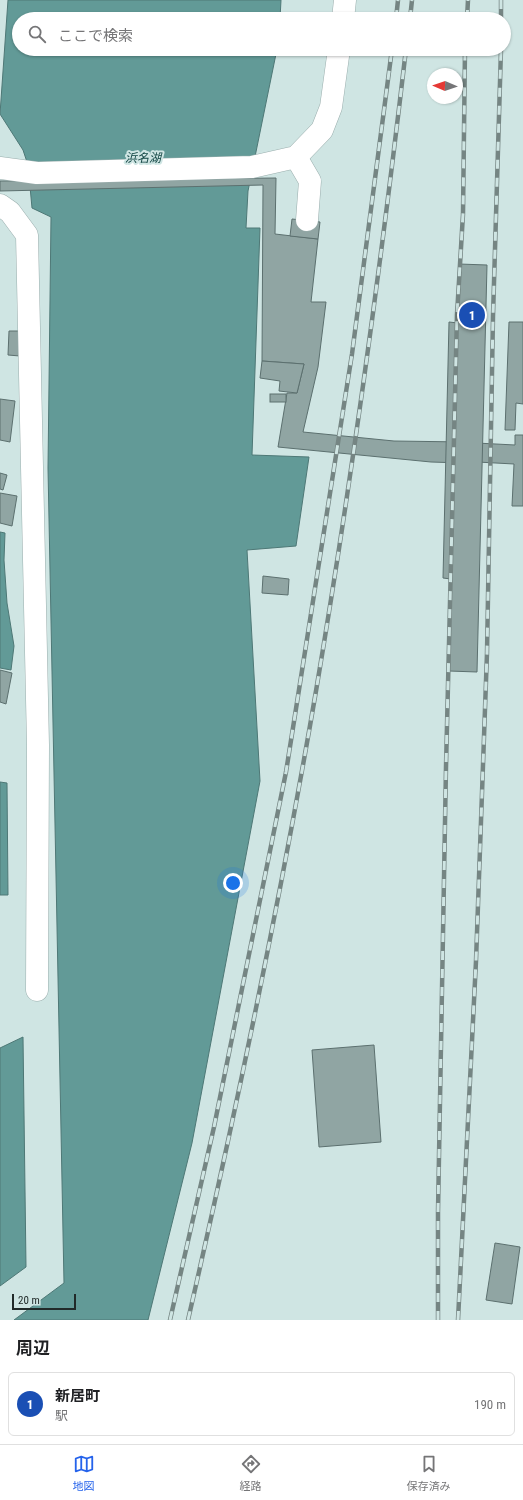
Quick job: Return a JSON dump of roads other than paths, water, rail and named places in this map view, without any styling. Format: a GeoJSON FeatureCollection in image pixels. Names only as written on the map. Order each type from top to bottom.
{"type":"FeatureCollection","features":[{"type":"Feature","properties":{"kind":"street"},"geometry":{"type":"LineString","coordinates":[[344,12],[345,0]]}},
{"type":"Feature","properties":{"kind":"street"},"geometry":{"type":"LineString","coordinates":[[0,168],[38,173],[252,167],[296,157],[322,130],[331,107],[337,56]]}},
{"type":"Feature","properties":{"kind":"street"},"geometry":{"type":"LineString","coordinates":[[296,157],[310,181],[307,220]]}},
{"type":"Feature","properties":{"kind":"street"},"geometry":{"type":"LineString","coordinates":[[0,205],[10,212],[27,235],[38,745],[37,990]]}},
{"type":"Feature","properties":{"kind":"water","name":"浜名湖"},"geometry":{"type":"Polygon","coordinates":[[[8,0],[281,0],[280,12],[12,12],[12,56],[276,56],[248,191],[246,228],[260,228],[252,455],[309,457],[296,546],[247,550],[260,781],[192,1143],[148,1320],[14,1320],[64,1283],[48,468],[51,217],[32,208],[28,165],[23,150],[0,114],[8,0]]]}},
{"type":"Feature","properties":{"kind":"water"},"geometry":{"type":"Polygon","coordinates":[[[0,532],[5,533],[4,560],[7,603],[14,646],[11,670],[0,668],[0,532]]]}},
{"type":"Feature","properties":{"kind":"water"},"geometry":{"type":"Polygon","coordinates":[[[0,782],[7,783],[8,895],[0,895],[0,782]]]}},
{"type":"Feature","properties":{"kind":"water"},"geometry":{"type":"Polygon","coordinates":[[[23,1037],[26,1267],[0,1286],[0,1048],[23,1037]]]}},
{"type":"Feature","properties":{"kind":"railway"},"geometry":{"type":"LineString","coordinates":[[397,12],[398,0]]}},
{"type":"Feature","properties":{"kind":"railway"},"geometry":{"type":"LineString","coordinates":[[411,12],[412,0]]}},
{"type":"Feature","properties":{"kind":"railway"},"geometry":{"type":"LineString","coordinates":[[467,12],[468,0]]}},
{"type":"Feature","properties":{"kind":"railway"},"geometry":{"type":"LineString","coordinates":[[501,0],[501,12]]}},
{"type":"Feature","properties":{"kind":"railway"},"geometry":{"type":"LineString","coordinates":[[170,1320],[214,1127],[286,772],[352,354],[391,56]]}},
{"type":"Feature","properties":{"kind":"railway"},"geometry":{"type":"LineString","coordinates":[[188,1320],[223,1163],[272,928],[288,849],[316,691],[342,531],[365,371],[405,56]]}},
{"type":"Feature","properties":{"kind":"railway"},"geometry":{"type":"LineString","coordinates":[[438,1320],[438,1212],[446,767],[457,315],[463,214],[465,56]]}},
{"type":"Feature","properties":{"kind":"railway"},"geometry":{"type":"LineString","coordinates":[[458,1320],[476,961],[487,653],[493,316],[501,56]]}},
{"type":"Feature","properties":{"kind":"place","name":"新居町"},"geometry":{"type":"Point","coordinates":[472,315]}}]}
